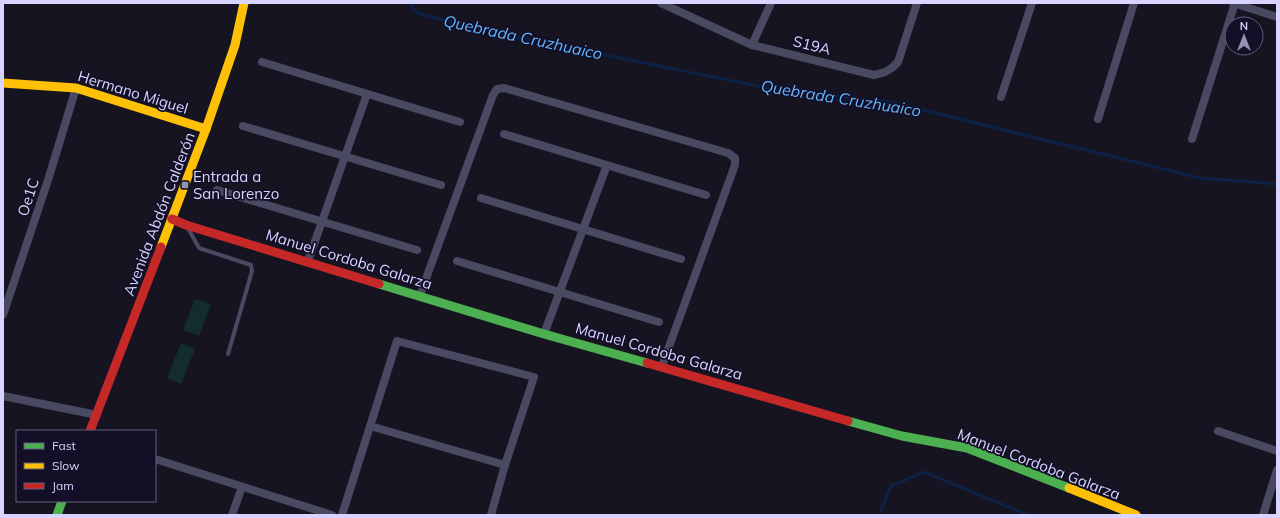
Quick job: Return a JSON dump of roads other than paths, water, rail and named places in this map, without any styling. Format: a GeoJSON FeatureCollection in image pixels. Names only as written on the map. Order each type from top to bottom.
{"type":"FeatureCollection","features":[{"type":"Feature","properties":{"kind":"street","name":"Avenida Abdón Calderón"},"geometry":{"type":"LineString","coordinates":[[90,430],[206,129],[235,45],[244,3]]}},
{"type":"Feature","properties":{"kind":"street","name":"S19A"},"geometry":{"type":"LineString","coordinates":[[661,3],[752,45],[874,75],[883,74],[892,69],[898,62],[917,3]]}},
{"type":"Feature","properties":{"kind":"street"},"geometry":{"type":"LineString","coordinates":[[752,45],[771,3]]}},
{"type":"Feature","properties":{"kind":"street"},"geometry":{"type":"LineString","coordinates":[[1001,97],[1032,3]]}},
{"type":"Feature","properties":{"kind":"street"},"geometry":{"type":"LineString","coordinates":[[1098,119],[1134,3]]}},
{"type":"Feature","properties":{"kind":"street"},"geometry":{"type":"LineString","coordinates":[[1192,139],[1234,3],[1277,17]]}},
{"type":"Feature","properties":{"kind":"street"},"geometry":{"type":"LineString","coordinates":[[262,62],[460,122]]}},
{"type":"Feature","properties":{"kind":"street","name":"Hermano Miguel"},"geometry":{"type":"LineString","coordinates":[[3,83],[76,88],[206,129]]}},
{"type":"Feature","properties":{"kind":"street","name":"Oe1C"},"geometry":{"type":"LineString","coordinates":[[3,315],[49,177],[76,88]]}},
{"type":"Feature","properties":{"kind":"street"},"geometry":{"type":"LineString","coordinates":[[420,295],[495,92],[497,89],[504,88],[541,98],[728,154],[734,158],[735,165],[662,366]]}},
{"type":"Feature","properties":{"kind":"street"},"geometry":{"type":"LineString","coordinates":[[308,261],[367,94]]}},
{"type":"Feature","properties":{"kind":"street"},"geometry":{"type":"LineString","coordinates":[[243,126],[441,185]]}},
{"type":"Feature","properties":{"kind":"street"},"geometry":{"type":"LineString","coordinates":[[504,134],[706,195]]}},
{"type":"Feature","properties":{"kind":"street"},"geometry":{"type":"LineString","coordinates":[[544,334],[607,165]]}},
{"type":"Feature","properties":{"kind":"street"},"geometry":{"type":"LineString","coordinates":[[217,190],[417,250]]}},
{"type":"Feature","properties":{"kind":"street"},"geometry":{"type":"LineString","coordinates":[[481,198],[681,259]]}},
{"type":"Feature","properties":{"kind":"street","name":"Manuel Cordoba Galarza"},"geometry":{"type":"LineString","coordinates":[[172,219],[186,225],[544,334],[662,366],[902,436],[967,448],[1136,515]]}},
{"type":"Feature","properties":{"kind":"street"},"geometry":{"type":"LineString","coordinates":[[457,261],[658,322]]}},
{"type":"Feature","properties":{"kind":"street"},"geometry":{"type":"LineString","coordinates":[[342,515],[397,341],[534,377],[505,465],[491,515]]}},
{"type":"Feature","properties":{"kind":"street"},"geometry":{"type":"LineString","coordinates":[[3,396],[97,415]]}},
{"type":"Feature","properties":{"kind":"street"},"geometry":{"type":"LineString","coordinates":[[370,426],[505,465]]}},
{"type":"Feature","properties":{"kind":"street"},"geometry":{"type":"LineString","coordinates":[[1218,431],[1277,451]]}},
{"type":"Feature","properties":{"kind":"street"},"geometry":{"type":"LineString","coordinates":[[156,459],[332,515]]}},
{"type":"Feature","properties":{"kind":"street"},"geometry":{"type":"LineString","coordinates":[[1263,515],[1277,470]]}},
{"type":"Feature","properties":{"kind":"street"},"geometry":{"type":"LineString","coordinates":[[232,515],[242,486]]}},
{"type":"Feature","properties":{"kind":"street"},"geometry":{"type":"LineString","coordinates":[[57,515],[62,502]]}},
{"type":"Feature","properties":{"kind":"lane"},"geometry":{"type":"LineString","coordinates":[[186,225],[199,248],[251,266],[252,271],[228,354]]}},
{"type":"Feature","properties":{"kind":"waterway","name":"Quebrada Cruzhuaico"},"geometry":{"type":"LineString","coordinates":[[409,3],[417,13],[482,30],[773,89],[890,102],[1200,178],[1277,184]]}},
{"type":"Feature","properties":{"kind":"waterway"},"geometry":{"type":"LineString","coordinates":[[879,515],[891,486],[924,472],[1028,515]]}},
{"type":"Feature","properties":{"kind":"place","name":"Entrada a San Lorenzo"},"geometry":{"type":"Point","coordinates":[185,185]}}]}
